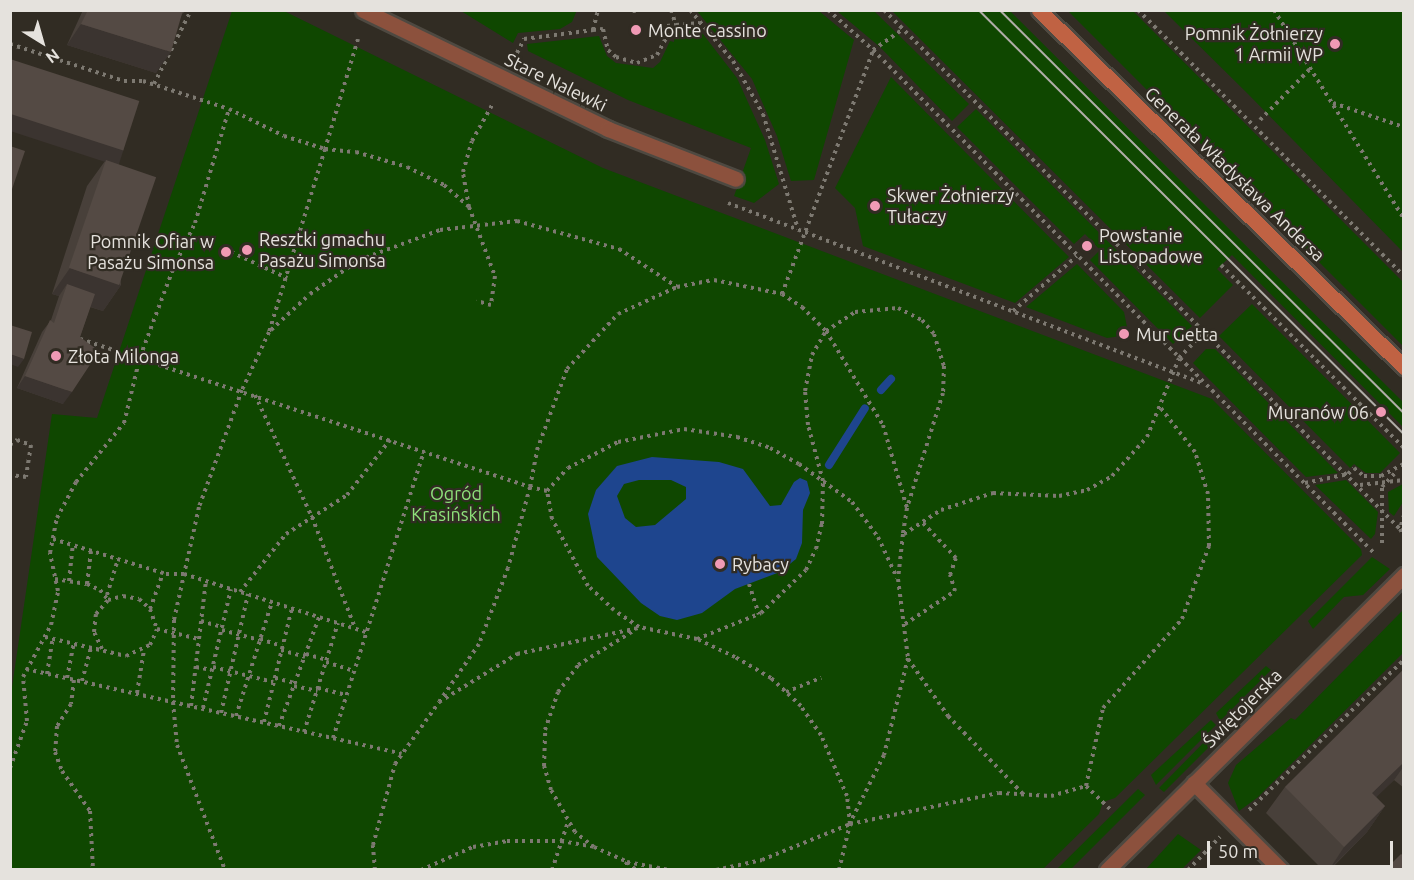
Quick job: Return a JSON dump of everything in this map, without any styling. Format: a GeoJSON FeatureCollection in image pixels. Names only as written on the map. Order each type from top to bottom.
{"type":"FeatureCollection","features":[{"type":"Feature","properties":{"kind":"main road","name":"Generała Władysława Andersa"},"geometry":{"type":"LineString","coordinates":[[1039,10],[1404,366]]}},
{"type":"Feature","properties":{"kind":"street","name":"Stare Nalewki"},"geometry":{"type":"LineString","coordinates":[[363,10],[608,129],[736,179]]}},
{"type":"Feature","properties":{"kind":"street","name":"Świętojerska"},"geometry":{"type":"LineString","coordinates":[[1107,870],[1404,575]]}},
{"type":"Feature","properties":{"kind":"street"},"geometry":{"type":"LineString","coordinates":[[1194,783],[1281,870]]}},
{"type":"Feature","properties":{"kind":"path"},"geometry":{"type":"LineString","coordinates":[[154,84],[191,10]]}},
{"type":"Feature","properties":{"kind":"path"},"geometry":{"type":"LineString","coordinates":[[594,30],[598,10]]}},
{"type":"Feature","properties":{"kind":"path"},"geometry":{"type":"LineString","coordinates":[[671,10],[676,25]]}},
{"type":"Feature","properties":{"kind":"path"},"geometry":{"type":"LineString","coordinates":[[690,10],[733,61],[762,114],[798,230]]}},
{"type":"Feature","properties":{"kind":"path"},"geometry":{"type":"LineString","coordinates":[[828,10],[873,50],[1372,552]]}},
{"type":"Feature","properties":{"kind":"path"},"geometry":{"type":"LineString","coordinates":[[884,10],[1359,485],[1404,536]]}},
{"type":"Feature","properties":{"kind":"path"},"geometry":{"type":"LineString","coordinates":[[1138,10],[1404,276]]}},
{"type":"Feature","properties":{"kind":"path"},"geometry":{"type":"LineString","coordinates":[[1274,10],[1404,219]]}},
{"type":"Feature","properties":{"kind":"path"},"geometry":{"type":"LineString","coordinates":[[517,53],[524,39],[603,29],[608,50],[616,57],[637,63],[657,55],[667,36],[667,26],[701,23]]}},
{"type":"Feature","properties":{"kind":"path"},"geometry":{"type":"LineString","coordinates":[[782,294],[873,50],[903,29]]}},
{"type":"Feature","properties":{"kind":"path"},"geometry":{"type":"LineString","coordinates":[[225,870],[177,745],[173,702],[174,630],[199,507],[242,390],[269,332],[358,39]]}},
{"type":"Feature","properties":{"kind":"path"},"geometry":{"type":"LineString","coordinates":[[10,44],[124,81],[154,84],[229,109],[284,136],[325,149],[356,152],[407,167],[444,185],[470,207]]}},
{"type":"Feature","properties":{"kind":"path"},"geometry":{"type":"LineString","coordinates":[[1260,120],[1310,69]]}},
{"type":"Feature","properties":{"kind":"path"},"geometry":{"type":"LineString","coordinates":[[1331,103],[1404,127]]}},
{"type":"Feature","properties":{"kind":"path"},"geometry":{"type":"LineString","coordinates":[[477,301],[491,305],[495,276],[479,225],[470,207],[464,172],[472,141],[492,105]]}},
{"type":"Feature","properties":{"kind":"path"},"geometry":{"type":"LineString","coordinates":[[10,768],[27,721],[23,678],[51,625],[58,591],[50,553],[57,518],[76,482],[124,423],[140,357],[195,223],[229,109]]}},
{"type":"Feature","properties":{"kind":"path"},"geometry":{"type":"LineString","coordinates":[[728,203],[1207,385]]}},
{"type":"Feature","properties":{"kind":"path"},"geometry":{"type":"LineString","coordinates":[[269,332],[310,294],[359,260],[440,230],[479,225],[517,221],[620,249],[677,287]]}},
{"type":"Feature","properties":{"kind":"path"},"geometry":{"type":"LineString","coordinates":[[231,252],[287,278]]}},
{"type":"Feature","properties":{"kind":"path"},"geometry":{"type":"LineString","coordinates":[[1013,311],[1077,256]]}},
{"type":"Feature","properties":{"kind":"path"},"geometry":{"type":"LineString","coordinates":[[1221,265],[1404,448]]}},
{"type":"Feature","properties":{"kind":"path"},"geometry":{"type":"LineString","coordinates":[[375,870],[374,845],[395,764],[478,644],[508,568],[530,487],[537,450],[567,369],[618,314],[677,287],[714,280],[782,294],[802,307],[826,331],[883,425],[907,508]]}},
{"type":"Feature","properties":{"kind":"path"},"geometry":{"type":"LineString","coordinates":[[697,639],[759,614],[799,578],[816,549],[822,524],[823,481],[808,425],[805,391],[812,355],[826,331],[855,312],[898,308],[922,320],[937,340],[944,366],[943,393],[907,508],[903,534],[898,579],[908,658],[884,755],[850,824],[839,870]]}},
{"type":"Feature","properties":{"kind":"path"},"geometry":{"type":"LineString","coordinates":[[903,534],[941,510],[993,493],[1059,496],[1087,490],[1131,460],[1147,437],[1179,357],[1205,331]]}},
{"type":"Feature","properties":{"kind":"path"},"geometry":{"type":"LineString","coordinates":[[76,337],[547,491]]}},
{"type":"Feature","properties":{"kind":"path"},"geometry":{"type":"LineString","coordinates":[[254,394],[312,517],[356,628]]}},
{"type":"Feature","properties":{"kind":"path"},"geometry":{"type":"LineString","coordinates":[[1086,786],[1103,708],[1182,619],[1209,546],[1208,494],[1195,452],[1160,407]]}},
{"type":"Feature","properties":{"kind":"path"},"geometry":{"type":"LineString","coordinates":[[547,491],[568,468],[618,442],[684,429],[737,437],[770,448],[852,502],[878,537],[898,579]]}},
{"type":"Feature","properties":{"kind":"path"},"geometry":{"type":"LineString","coordinates":[[10,445],[16,440],[31,446],[26,477],[10,475]]}},
{"type":"Feature","properties":{"kind":"path"},"geometry":{"type":"LineString","coordinates":[[240,592],[286,534],[347,495],[390,440]]}},
{"type":"Feature","properties":{"kind":"path"},"geometry":{"type":"LineString","coordinates":[[333,738],[424,451]]}},
{"type":"Feature","properties":{"kind":"path"},"geometry":{"type":"LineString","coordinates":[[1382,543],[1382,487],[1404,464]]}},
{"type":"Feature","properties":{"kind":"path"},"geometry":{"type":"LineString","coordinates":[[1304,483],[1348,474],[1354,468],[1370,477],[1398,470]]}},
{"type":"Feature","properties":{"kind":"path"},"geometry":{"type":"LineString","coordinates":[[1359,485],[1404,480]]}},
{"type":"Feature","properties":{"kind":"path"},"geometry":{"type":"LineString","coordinates":[[547,491],[552,519],[588,586],[639,627]]}},
{"type":"Feature","properties":{"kind":"path"},"geometry":{"type":"LineString","coordinates":[[1400,529],[1404,515]]}},
{"type":"Feature","properties":{"kind":"path"},"geometry":{"type":"LineString","coordinates":[[905,625],[955,591],[950,575],[956,558],[922,522]]}},
{"type":"Feature","properties":{"kind":"path"},"geometry":{"type":"LineString","coordinates":[[52,539],[163,573],[184,574],[366,632]]}},
{"type":"Feature","properties":{"kind":"path"},"geometry":{"type":"LineString","coordinates":[[69,581],[74,545]]}},
{"type":"Feature","properties":{"kind":"path"},"geometry":{"type":"LineString","coordinates":[[87,584],[91,551]]}},
{"type":"Feature","properties":{"kind":"path"},"geometry":{"type":"LineString","coordinates":[[106,595],[118,559]]}},
{"type":"Feature","properties":{"kind":"path"},"geometry":{"type":"LineString","coordinates":[[150,609],[163,573]]}},
{"type":"Feature","properties":{"kind":"path"},"geometry":{"type":"LineString","coordinates":[[55,579],[87,584],[106,595],[108,600]]}},
{"type":"Feature","properties":{"kind":"path"},"geometry":{"type":"LineString","coordinates":[[191,706],[206,581]]}},
{"type":"Feature","properties":{"kind":"path"},"geometry":{"type":"LineString","coordinates":[[749,584],[759,614]]}},
{"type":"Feature","properties":{"kind":"path"},"geometry":{"type":"LineString","coordinates":[[203,708],[231,589]]}},
{"type":"Feature","properties":{"kind":"path"},"geometry":{"type":"LineString","coordinates":[[221,713],[248,594]]}},
{"type":"Feature","properties":{"kind":"path"},"geometry":{"type":"LineString","coordinates":[[102,649],[94,632],[96,614],[108,600],[123,596],[139,599],[150,609],[157,628]]}},
{"type":"Feature","properties":{"kind":"path"},"geometry":{"type":"LineString","coordinates":[[236,716],[272,602]]}},
{"type":"Feature","properties":{"kind":"path"},"geometry":{"type":"LineString","coordinates":[[264,723],[292,608]]}},
{"type":"Feature","properties":{"kind":"path"},"geometry":{"type":"LineString","coordinates":[[279,726],[319,617]]}},
{"type":"Feature","properties":{"kind":"path"},"geometry":{"type":"LineString","coordinates":[[201,621],[354,671]]}},
{"type":"Feature","properties":{"kind":"path"},"geometry":{"type":"LineString","coordinates":[[304,732],[338,623]]}},
{"type":"Feature","properties":{"kind":"path"},"geometry":{"type":"LineString","coordinates":[[439,702],[517,654],[639,627],[697,639],[771,678],[786,692],[821,735],[838,769],[850,824]]}},
{"type":"Feature","properties":{"kind":"path"},"geometry":{"type":"LineString","coordinates":[[594,847],[568,821],[551,790],[544,766],[545,730],[558,692],[578,665],[639,627]]}},
{"type":"Feature","properties":{"kind":"path"},"geometry":{"type":"LineString","coordinates":[[157,628],[174,630],[199,639]]}},
{"type":"Feature","properties":{"kind":"path"},"geometry":{"type":"LineString","coordinates":[[137,693],[144,649],[157,628]]}},
{"type":"Feature","properties":{"kind":"path"},"geometry":{"type":"LineString","coordinates":[[45,637],[126,656],[144,649]]}},
{"type":"Feature","properties":{"kind":"path"},"geometry":{"type":"LineString","coordinates":[[47,674],[53,638]]}},
{"type":"Feature","properties":{"kind":"path"},"geometry":{"type":"LineString","coordinates":[[67,678],[74,644]]}},
{"type":"Feature","properties":{"kind":"path"},"geometry":{"type":"LineString","coordinates":[[82,681],[91,647]]}},
{"type":"Feature","properties":{"kind":"path"},"geometry":{"type":"LineString","coordinates":[[908,658],[948,716],[1023,794]]}},
{"type":"Feature","properties":{"kind":"path"},"geometry":{"type":"LineString","coordinates":[[1243,815],[1404,660]]}},
{"type":"Feature","properties":{"kind":"path"},"geometry":{"type":"LineString","coordinates":[[196,667],[230,671],[248,677],[346,695]]}},
{"type":"Feature","properties":{"kind":"path"},"geometry":{"type":"LineString","coordinates":[[26,669],[402,754]]}},
{"type":"Feature","properties":{"kind":"path"},"geometry":{"type":"LineString","coordinates":[[786,692],[821,678]]}},
{"type":"Feature","properties":{"kind":"path"},"geometry":{"type":"LineString","coordinates":[[74,680],[71,704],[57,726],[55,752],[62,771],[90,811],[93,870]]}},
{"type":"Feature","properties":{"kind":"path"},"geometry":{"type":"LineString","coordinates":[[716,870],[762,860],[850,824],[999,793],[1051,796],[1086,786]]}},
{"type":"Feature","properties":{"kind":"path"},"geometry":{"type":"LineString","coordinates":[[1086,786],[1110,809]]}},
{"type":"Feature","properties":{"kind":"path"},"geometry":{"type":"LineString","coordinates":[[552,870],[568,821]]}},
{"type":"Feature","properties":{"kind":"path"},"geometry":{"type":"LineString","coordinates":[[1188,870],[1227,830]]}},
{"type":"Feature","properties":{"kind":"path"},"geometry":{"type":"LineString","coordinates":[[421,870],[473,847],[507,841],[561,841],[594,847],[627,862],[669,870]]}},
{"type":"Feature","properties":{"kind":"path"},"geometry":{"type":"LineString","coordinates":[[624,870],[627,862]]}},
{"type":"Feature","properties":{"kind":"path"},"geometry":{"type":"LineString","coordinates":[[627,862],[636,870]]}},
{"type":"Feature","properties":{"kind":"green space"},"geometry":{"type":"Polygon","coordinates":[[[577,10],[572,22],[560,29],[518,33],[513,43],[461,11],[577,10]]]}},
{"type":"Feature","properties":{"kind":"green space","name":"Ogród Krasińskich"},"geometry":{"type":"Polygon","coordinates":[[[232,11],[284,11],[603,168],[1212,399],[1361,549],[1362,555],[1115,798],[1103,802],[1099,814],[1043,869],[11,870],[11,694],[52,414],[97,418],[232,11]]]}},
{"type":"Feature","properties":{"kind":"green space"},"geometry":{"type":"Polygon","coordinates":[[[697,11],[819,11],[854,40],[814,180],[791,181],[777,136],[752,79],[697,11]]]}},
{"type":"Feature","properties":{"kind":"green space"},"geometry":{"type":"Polygon","coordinates":[[[837,11],[874,11],[969,104],[952,121],[880,47],[837,11]]]}},
{"type":"Feature","properties":{"kind":"green space"},"geometry":{"type":"Polygon","coordinates":[[[892,11],[1010,11],[1403,402],[1403,427],[1232,255],[1217,269],[1233,285],[1200,318],[892,11]]]}},
{"type":"Feature","properties":{"kind":"green space"},"geometry":{"type":"Polygon","coordinates":[[[1068,11],[1133,11],[1403,282],[1403,346],[1068,11]]]}},
{"type":"Feature","properties":{"kind":"green space"},"geometry":{"type":"Polygon","coordinates":[[[1164,11],[1403,11],[1403,252],[1248,94],[1164,11]]]}},
{"type":"Feature","properties":{"kind":"green space"},"geometry":{"type":"Polygon","coordinates":[[[699,29],[737,78],[765,140],[779,184],[754,203],[734,196],[751,148],[628,100],[528,51],[527,44],[599,36],[607,56],[616,63],[653,68],[660,62],[670,41],[674,42],[675,32],[699,29]]]}},
{"type":"Feature","properties":{"kind":"green space"},"geometry":{"type":"Polygon","coordinates":[[[891,77],[1069,257],[1015,303],[863,246],[855,208],[835,188],[891,77]]]}},
{"type":"Feature","properties":{"kind":"green space"},"geometry":{"type":"Polygon","coordinates":[[[976,109],[1192,326],[1173,344],[1090,260],[1100,250],[1085,234],[1074,244],[957,127],[976,109]]]}},
{"type":"Feature","properties":{"kind":"green space"},"geometry":{"type":"Polygon","coordinates":[[[1077,264],[1124,312],[1127,327],[1121,336],[1107,338],[1026,307],[1077,264]]]}},
{"type":"Feature","properties":{"kind":"green space"},"geometry":{"type":"Polygon","coordinates":[[[1252,304],[1400,453],[1380,473],[1366,473],[1354,464],[1350,468],[1219,336],[1252,304]]]}},
{"type":"Feature","properties":{"kind":"green space"},"geometry":{"type":"Polygon","coordinates":[[[1206,349],[1215,349],[1338,473],[1306,477],[1193,363],[1206,349]]]}},
{"type":"Feature","properties":{"kind":"green space"},"geometry":{"type":"Polygon","coordinates":[[[1346,480],[1378,512],[1375,534],[1371,539],[1315,485],[1346,480]]]}},
{"type":"Feature","properties":{"kind":"green space"},"geometry":{"type":"Polygon","coordinates":[[[1403,484],[1403,502],[1394,516],[1389,512],[1388,492],[1403,484]]]}},
{"type":"Feature","properties":{"kind":"green space"},"geometry":{"type":"Polygon","coordinates":[[[1372,557],[1390,569],[1363,595],[1344,597],[1313,629],[1308,621],[1372,557]]]}},
{"type":"Feature","properties":{"kind":"green space"},"geometry":{"type":"Polygon","coordinates":[[[1403,610],[1403,653],[1257,798],[1239,811],[1228,783],[1236,765],[1291,718],[1295,720],[1403,610]]]}},
{"type":"Feature","properties":{"kind":"green space"},"geometry":{"type":"Polygon","coordinates":[[[1266,666],[1271,670],[1220,721],[1216,713],[1266,666]]]}},
{"type":"Feature","properties":{"kind":"green space"},"geometry":{"type":"Polygon","coordinates":[[[1211,720],[1216,725],[1156,785],[1151,775],[1211,720]]]}},
{"type":"Feature","properties":{"kind":"green space"},"geometry":{"type":"Polygon","coordinates":[[[1213,733],[1212,744],[1164,792],[1159,788],[1213,733]]]}},
{"type":"Feature","properties":{"kind":"green space"},"geometry":{"type":"Polygon","coordinates":[[[1138,789],[1145,795],[1071,869],[1057,869],[1138,789]]]}},
{"type":"Feature","properties":{"kind":"green space"},"geometry":{"type":"Polygon","coordinates":[[[1178,834],[1201,850],[1182,869],[1146,869],[1178,834]]]}},
{"type":"Feature","properties":{"kind":"water"},"geometry":{"type":"Polygon","coordinates":[[[652,457],[719,462],[743,469],[770,506],[781,505],[794,482],[800,478],[807,481],[810,493],[803,510],[802,543],[796,559],[780,572],[735,589],[702,613],[677,620],[660,616],[641,603],[597,557],[588,514],[596,490],[617,466],[652,457]],[[639,480],[624,484],[617,496],[625,518],[636,527],[655,525],[686,499],[686,487],[671,480],[639,480]]]}},
{"type":"Feature","properties":{"kind":"building"},"geometry":{"type":"Polygon","coordinates":[[[88,10],[183,10],[171,52],[81,24],[88,10]]]}},
{"type":"Feature","properties":{"kind":"building"},"geometry":{"type":"Polygon","coordinates":[[[10,59],[139,101],[123,150],[10,114],[10,59]]]}},
{"type":"Feature","properties":{"kind":"building"},"geometry":{"type":"Polygon","coordinates":[[[10,146],[25,151],[10,195],[10,146]]]}},
{"type":"Feature","properties":{"kind":"building"},"geometry":{"type":"Polygon","coordinates":[[[106,160],[156,177],[119,285],[69,268],[106,160]]]}},
{"type":"Feature","properties":{"kind":"building","name":"Złota Milonga"},"geometry":{"type":"Polygon","coordinates":[[[67,284],[95,294],[80,337],[99,351],[72,392],[25,376],[50,320],[54,323],[67,284]]]}},
{"type":"Feature","properties":{"kind":"building"},"geometry":{"type":"Polygon","coordinates":[[[10,325],[32,332],[24,359],[10,354],[10,325]]]}},
{"type":"Feature","properties":{"kind":"building"},"geometry":{"type":"Polygon","coordinates":[[[1404,669],[1404,762],[1372,793],[1385,806],[1344,847],[1285,787],[1404,669]]]}},
{"type":"Feature","properties":{"kind":"building"},"geometry":{"type":"Polygon","coordinates":[[[1401,854],[1404,856],[1404,870],[1385,870],[1401,854]]]}},
{"type":"Feature","properties":{"kind":"waterway"},"geometry":{"type":"LineString","coordinates":[[881,390],[891,379]]}},
{"type":"Feature","properties":{"kind":"waterway"},"geometry":{"type":"LineString","coordinates":[[829,465],[865,408]]}},
{"type":"Feature","properties":{"kind":"tram line"},"geometry":{"type":"LineString","coordinates":[[979,10],[1404,434]]}},
{"type":"Feature","properties":{"kind":"tram line"},"geometry":{"type":"LineString","coordinates":[[1000,10],[1404,413]]}},
{"type":"Feature","properties":{"kind":"place","name":"Monte Cassino"},"geometry":{"type":"Point","coordinates":[636,30]}},
{"type":"Feature","properties":{"kind":"place","name":"Pomnik Żołnierzy 1 Armii WP"},"geometry":{"type":"Point","coordinates":[1335,44]}},
{"type":"Feature","properties":{"kind":"place","name":"Skwer Żołnierzy Tułaczy"},"geometry":{"type":"Point","coordinates":[875,206]}},
{"type":"Feature","properties":{"kind":"place","name":"Powstanie Listopadowe"},"geometry":{"type":"Point","coordinates":[1087,246]}},
{"type":"Feature","properties":{"kind":"place","name":"Resztki gmachu Pasażu Simonsa"},"geometry":{"type":"Point","coordinates":[247,250]}},
{"type":"Feature","properties":{"kind":"place","name":"Pomnik Ofiar w Pasażu Simonsa"},"geometry":{"type":"Point","coordinates":[226,252]}},
{"type":"Feature","properties":{"kind":"place","name":"Mur Getta"},"geometry":{"type":"Point","coordinates":[1124,334]}},
{"type":"Feature","properties":{"kind":"place","name":"Złota Milonga"},"geometry":{"type":"Point","coordinates":[56,356]}},
{"type":"Feature","properties":{"kind":"place","name":"Muranów 06"},"geometry":{"type":"Point","coordinates":[1381,412]}},
{"type":"Feature","properties":{"kind":"place","name":"Rybacy"},"geometry":{"type":"Point","coordinates":[720,564]}}]}
